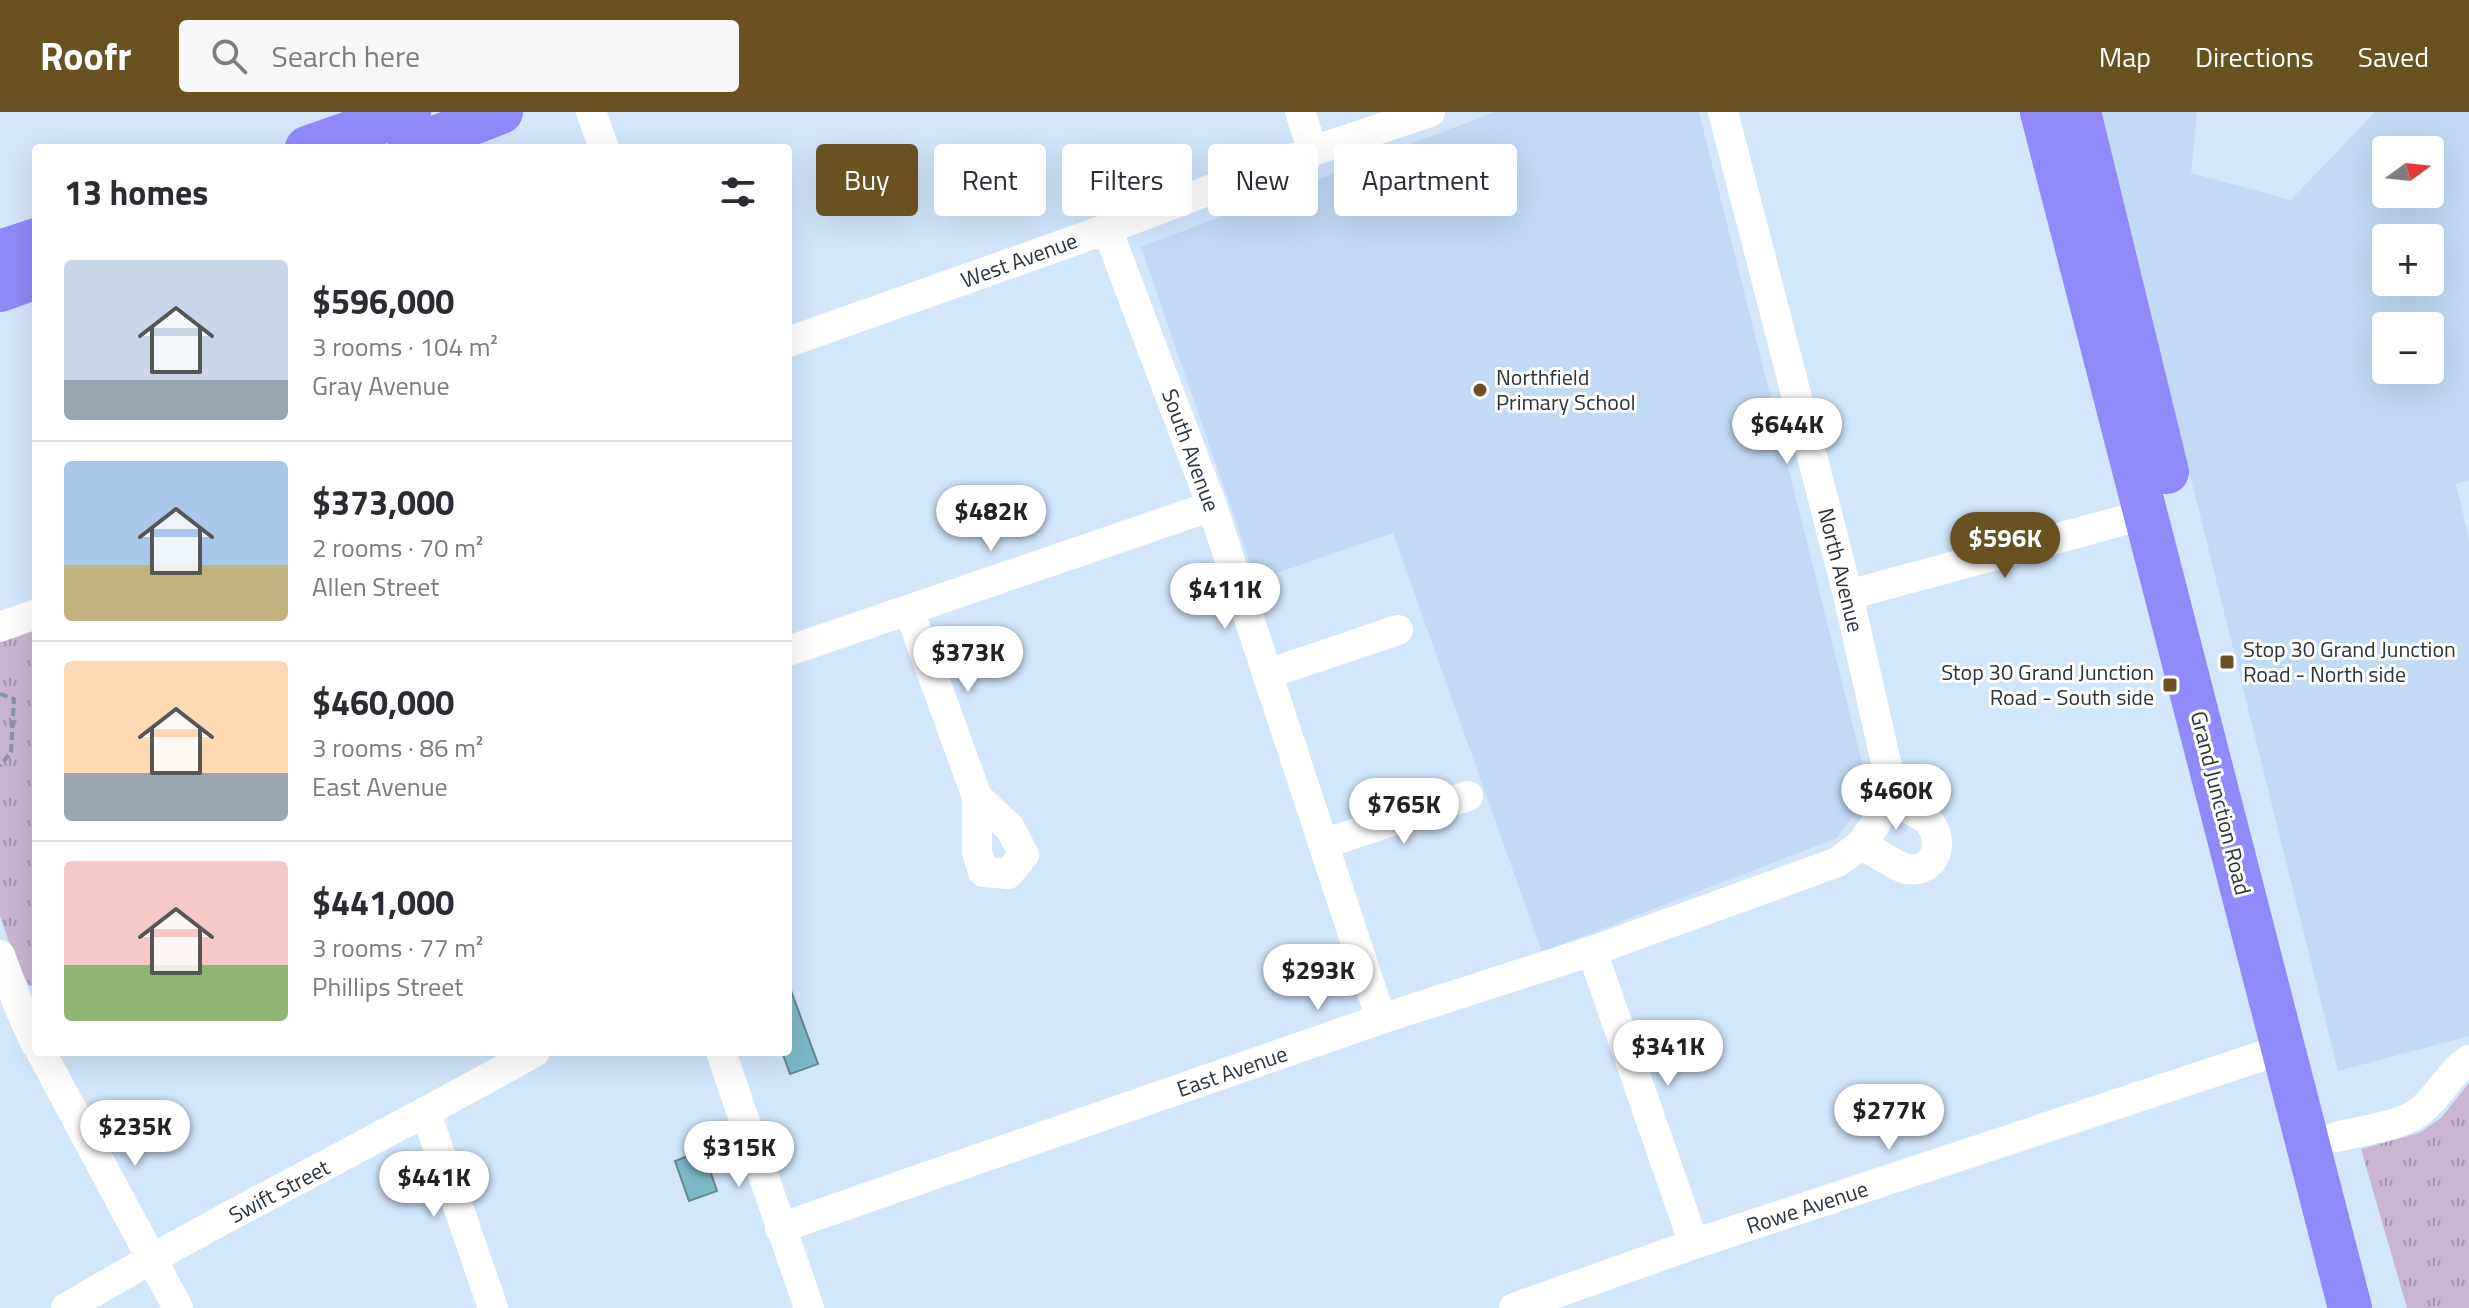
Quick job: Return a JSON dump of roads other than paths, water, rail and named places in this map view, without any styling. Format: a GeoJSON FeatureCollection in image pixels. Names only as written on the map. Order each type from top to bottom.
{"type":"FeatureCollection","features":[{"type":"Feature","properties":{"kind":"highway"},"geometry":{"type":"LineString","coordinates":[[326,144],[501,112]]}},
{"type":"Feature","properties":{"kind":"highway","name":"Grand Junction Road"},"geometry":{"type":"LineString","coordinates":[[2042,112],[2161,510],[2322,1140],[2350,1308]]}},
{"type":"Feature","properties":{"kind":"highway","name":"Grand Junction Road"},"geometry":{"type":"LineString","coordinates":[[2079,112],[2161,510]]}},
{"type":"Feature","properties":{"kind":"highway"},"geometry":{"type":"LineString","coordinates":[[0,252],[32,241]]}},
{"type":"Feature","properties":{"kind":"highway"},"geometry":{"type":"LineString","coordinates":[[0,290],[32,278]]}},
{"type":"Feature","properties":{"kind":"highway","name":"Grand Junction Road"},"geometry":{"type":"LineString","coordinates":[[2254,873],[2283,1049],[2322,1140],[2380,1308]]}},
{"type":"Feature","properties":{"kind":"street"},"geometry":{"type":"LineString","coordinates":[[591,112],[603,144]]}},
{"type":"Feature","properties":{"kind":"street"},"geometry":{"type":"LineString","coordinates":[[1300,112],[1311,144]]}},
{"type":"Feature","properties":{"kind":"street","name":"West Avenue"},"geometry":{"type":"LineString","coordinates":[[1318,149],[1430,112]]}},
{"type":"Feature","properties":{"kind":"street","name":"North Avenue"},"geometry":{"type":"LineString","coordinates":[[1723,112],[1848,595],[1890,780],[1873,821]]}},
{"type":"Feature","properties":{"kind":"street","name":"West Avenue"},"geometry":{"type":"LineString","coordinates":[[792,341],[1208,191]]}},
{"type":"Feature","properties":{"kind":"street","name":"South Avenue"},"geometry":{"type":"LineString","coordinates":[[1107,229],[1212,506],[1381,1019]]}},
{"type":"Feature","properties":{"kind":"street"},"geometry":{"type":"LineString","coordinates":[[792,650],[1212,506]]}},
{"type":"Feature","properties":{"kind":"street"},"geometry":{"type":"LineString","coordinates":[[1848,595],[2161,510]]}},
{"type":"Feature","properties":{"kind":"street"},"geometry":{"type":"LineString","coordinates":[[909,610],[977,797]]}},
{"type":"Feature","properties":{"kind":"street"},"geometry":{"type":"LineString","coordinates":[[0,627],[32,615]]}},
{"type":"Feature","properties":{"kind":"street"},"geometry":{"type":"LineString","coordinates":[[1267,674],[1398,630]]}},
{"type":"Feature","properties":{"kind":"street"},"geometry":{"type":"LineString","coordinates":[[1323,844],[1468,796]]}},
{"type":"Feature","properties":{"kind":"street"},"geometry":{"type":"LineString","coordinates":[[1873,821],[1929,822],[1938,843],[1935,858],[1925,866],[1905,869],[1873,821]]}},
{"type":"Feature","properties":{"kind":"street","name":"East Avenue"},"geometry":{"type":"LineString","coordinates":[[780,1228],[1381,1019],[1592,951],[1838,862],[1873,821]]}},
{"type":"Feature","properties":{"kind":"street"},"geometry":{"type":"LineString","coordinates":[[1592,951],[1694,1244]]}},
{"type":"Feature","properties":{"kind":"street"},"geometry":{"type":"LineString","coordinates":[[0,955],[27,1002],[32,1025]]}},
{"type":"Feature","properties":{"kind":"street","name":"Rowe Avenue"},"geometry":{"type":"LineString","coordinates":[[1514,1308],[1694,1244],[2283,1049]]}},
{"type":"Feature","properties":{"kind":"street"},"geometry":{"type":"LineString","coordinates":[[43,1056],[178,1308]]}},
{"type":"Feature","properties":{"kind":"street","name":"Swift Street"},"geometry":{"type":"LineString","coordinates":[[66,1308],[152,1258],[528,1056]]}},
{"type":"Feature","properties":{"kind":"street"},"geometry":{"type":"LineString","coordinates":[[722,1056],[809,1308]]}},
{"type":"Feature","properties":{"kind":"street"},"geometry":{"type":"LineString","coordinates":[[2322,1140],[2397,1122],[2416,1114],[2434,1097],[2452,1072],[2469,1060]]}},
{"type":"Feature","properties":{"kind":"street"},"geometry":{"type":"LineString","coordinates":[[426,1113],[493,1308]]}},
{"type":"Feature","properties":{"kind":"place","name":"Northfield Primary School"},"geometry":{"type":"Point","coordinates":[1480,390]}},
{"type":"Feature","properties":{"kind":"place","name":"Stop 30 Grand Junction Road - North side"},"geometry":{"type":"Point","coordinates":[2227,662]}},
{"type":"Feature","properties":{"kind":"place","name":"Stop 30 Grand Junction Road - South side"},"geometry":{"type":"Point","coordinates":[2170,685]}}]}
